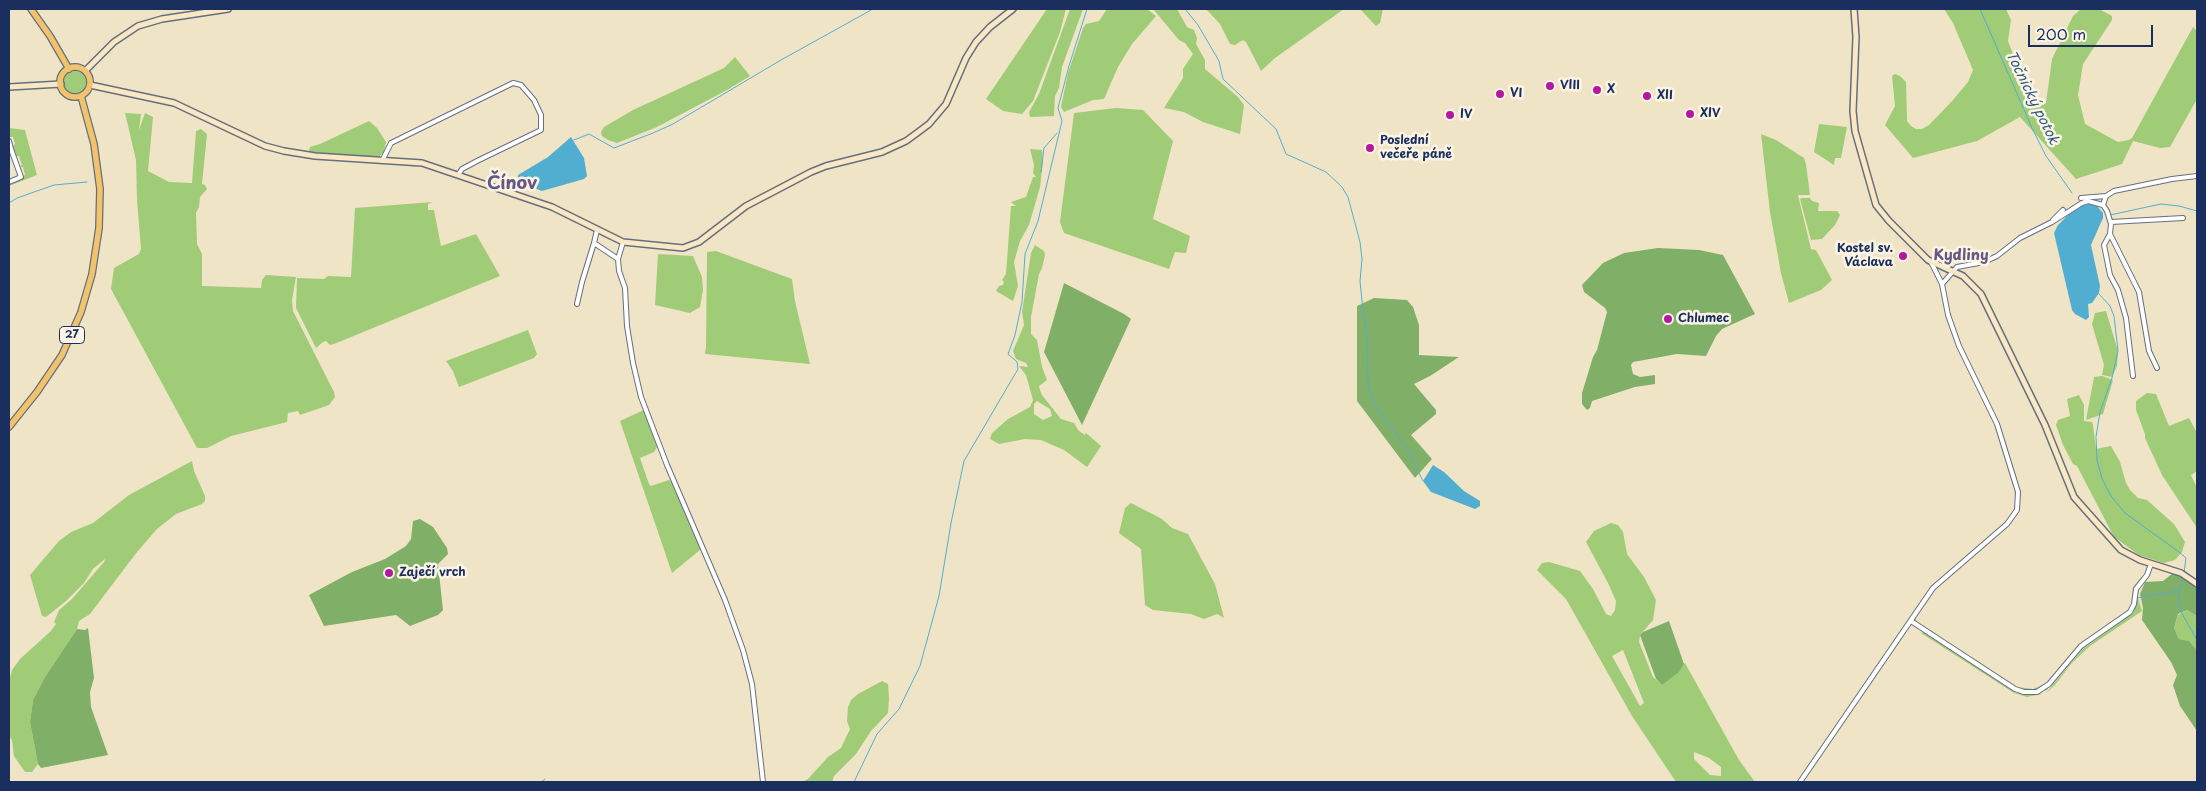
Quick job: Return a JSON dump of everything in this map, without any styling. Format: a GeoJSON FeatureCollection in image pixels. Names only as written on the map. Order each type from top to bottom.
{"type":"FeatureCollection","features":[{"type":"Feature","properties":{"kind":"main road"},"geometry":{"type":"LineString","coordinates":[[31,9],[54,41],[69,69]]}},
{"type":"Feature","properties":{"kind":"main road"},"geometry":{"type":"LineString","coordinates":[[77,68],[85,71],[90,78],[87,92],[81,96],[73,97],[67,95],[60,84],[63,74],[69,69],[77,68]]}},
{"type":"Feature","properties":{"kind":"main road","name":"27"},"geometry":{"type":"LineString","coordinates":[[9,427],[43,385],[66,347],[83,307],[94,265],[99,228],[99,178],[93,136],[81,96]]}},
{"type":"Feature","properties":{"kind":"street"},"geometry":{"type":"LineString","coordinates":[[85,71],[121,36],[150,22],[228,9]]}},
{"type":"Feature","properties":{"kind":"street"},"geometry":{"type":"LineString","coordinates":[[90,85],[174,103],[265,146],[314,156],[422,163],[552,207],[623,242],[674,248],[690,247],[746,206],[811,172],[826,166],[882,152],[906,141],[939,114],[950,97],[966,58],[976,42],[990,26],[1012,9]]}},
{"type":"Feature","properties":{"kind":"street"},"geometry":{"type":"LineString","coordinates":[[1800,782],[1939,582],[2013,518],[2018,501],[2018,492],[1997,424],[1962,353],[1953,330],[1942,284],[1931,262],[1881,212],[1872,195],[1856,142],[1854,122],[1856,37],[1854,9]]}},
{"type":"Feature","properties":{"kind":"street"},"geometry":{"type":"LineString","coordinates":[[382,161],[391,143],[513,83],[521,84],[534,100],[541,115],[541,130],[462,169],[458,175]]}},
{"type":"Feature","properties":{"kind":"street"},"geometry":{"type":"LineString","coordinates":[[9,87],[60,84]]}},
{"type":"Feature","properties":{"kind":"street"},"geometry":{"type":"LineString","coordinates":[[9,141],[10,150],[21,177],[9,182]]}},
{"type":"Feature","properties":{"kind":"street"},"geometry":{"type":"LineString","coordinates":[[2081,198],[2106,196],[2114,191],[2197,176]]}},
{"type":"Feature","properties":{"kind":"street"},"geometry":{"type":"LineString","coordinates":[[2102,205],[2106,196]]}},
{"type":"Feature","properties":{"kind":"street"},"geometry":{"type":"LineString","coordinates":[[1942,284],[1956,267],[1984,262],[1997,256],[2020,238],[2052,222],[2082,202],[2088,201],[2102,205],[2107,211],[2111,222],[2110,234],[2104,245],[2110,275],[2118,290],[2126,318],[2133,376]]}},
{"type":"Feature","properties":{"kind":"street"},"geometry":{"type":"LineString","coordinates":[[2052,222],[2063,210]]}},
{"type":"Feature","properties":{"kind":"street"},"geometry":{"type":"LineString","coordinates":[[2111,222],[2183,218]]}},
{"type":"Feature","properties":{"kind":"street"},"geometry":{"type":"LineString","coordinates":[[577,304],[597,230]]}},
{"type":"Feature","properties":{"kind":"street"},"geometry":{"type":"LineString","coordinates":[[2110,234],[2139,292],[2149,351],[2157,368]]}},
{"type":"Feature","properties":{"kind":"street"},"geometry":{"type":"LineString","coordinates":[[623,242],[618,259],[619,271],[625,288],[627,326],[641,397],[667,464],[721,590],[743,650],[752,684],[763,782]]}},
{"type":"Feature","properties":{"kind":"street"},"geometry":{"type":"LineString","coordinates":[[594,243],[618,259]]}},
{"type":"Feature","properties":{"kind":"street"},"geometry":{"type":"LineString","coordinates":[[1931,262],[1968,280],[1981,294],[2045,425],[2074,497],[2121,550],[2151,564],[2181,573],[2197,584]]}},
{"type":"Feature","properties":{"kind":"street"},"geometry":{"type":"LineString","coordinates":[[1911,620],[2015,689],[2026,693],[2037,692],[2049,684],[2084,644],[2130,612],[2134,605],[2136,589],[2147,575],[2151,564]]}},
{"type":"Feature","properties":{"kind":"green space"},"geometry":{"type":"Polygon","coordinates":[[[1047,9],[1066,9],[1060,32],[1033,101],[1022,114],[1003,111],[986,99],[1047,9]]]}},
{"type":"Feature","properties":{"kind":"green space"},"geometry":{"type":"Polygon","coordinates":[[[1070,9],[1083,9],[1062,67],[1059,88],[1055,96],[1054,116],[1030,117],[1029,112],[1039,94],[1070,9]]]}},
{"type":"Feature","properties":{"kind":"green space"},"geometry":{"type":"Polygon","coordinates":[[[1107,9],[1147,9],[1156,16],[1132,44],[1118,67],[1104,99],[1093,100],[1064,112],[1061,107],[1068,73],[1083,28],[1086,24],[1099,21],[1107,9]]]}},
{"type":"Feature","properties":{"kind":"green space"},"geometry":{"type":"Polygon","coordinates":[[[1153,9],[1177,9],[1187,27],[1194,30],[1197,38],[1196,44],[1205,60],[1205,69],[1238,97],[1244,105],[1240,134],[1203,122],[1184,112],[1164,108],[1183,78],[1183,69],[1193,54],[1153,9]]]}},
{"type":"Feature","properties":{"kind":"green space"},"geometry":{"type":"Polygon","coordinates":[[[1206,9],[1344,9],[1275,58],[1261,71],[1246,42],[1243,40],[1235,45],[1230,44],[1220,24],[1206,9]]]}},
{"type":"Feature","properties":{"kind":"green space"},"geometry":{"type":"Polygon","coordinates":[[[1360,9],[1383,9],[1380,23],[1376,26],[1360,9]]]}},
{"type":"Feature","properties":{"kind":"green space"},"geometry":{"type":"Polygon","coordinates":[[[1944,9],[2006,9],[2011,20],[2008,41],[2030,98],[2040,105],[2046,103],[2052,59],[2073,16],[2081,9],[2099,9],[2112,16],[2112,20],[2083,64],[2078,95],[2085,124],[2118,142],[2132,138],[2193,27],[2197,31],[2197,99],[2170,147],[2160,148],[2133,141],[2122,164],[2076,179],[2020,117],[1977,141],[1913,158],[1885,125],[1895,106],[1892,76],[1895,74],[1900,76],[1906,82],[1907,121],[1916,129],[1922,129],[1929,125],[1953,100],[1968,82],[1973,70],[1953,23],[1944,9]]]}},
{"type":"Feature","properties":{"kind":"green space"},"geometry":{"type":"Polygon","coordinates":[[[735,57],[750,76],[727,90],[657,127],[617,143],[602,136],[601,132],[604,127],[633,110],[724,68],[735,57]]]}},
{"type":"Feature","properties":{"kind":"green space"},"geometry":{"type":"Polygon","coordinates":[[[71,71],[79,71],[86,78],[86,86],[79,93],[71,93],[64,86],[64,78],[71,71]]]}},
{"type":"Feature","properties":{"kind":"green space"},"geometry":{"type":"Polygon","coordinates":[[[1116,108],[1143,110],[1173,141],[1153,219],[1190,236],[1186,253],[1175,252],[1169,269],[1064,233],[1060,222],[1074,113],[1116,108]]]}},
{"type":"Feature","properties":{"kind":"green space"},"geometry":{"type":"Polygon","coordinates":[[[125,113],[141,114],[139,130],[145,113],[153,117],[148,171],[169,182],[192,183],[196,131],[201,129],[207,134],[202,184],[207,189],[200,197],[196,213],[197,244],[202,254],[202,286],[261,288],[262,280],[266,275],[296,277],[292,300],[293,311],[334,392],[335,397],[329,405],[300,415],[298,411],[288,413],[287,422],[231,436],[207,448],[197,448],[111,289],[114,268],[139,254],[141,249],[136,160],[125,113]]]}},
{"type":"Feature","properties":{"kind":"green space"},"geometry":{"type":"Polygon","coordinates":[[[369,121],[377,128],[386,142],[384,151],[380,156],[361,157],[308,154],[310,147],[369,121]]]}},
{"type":"Feature","properties":{"kind":"green space"},"geometry":{"type":"Polygon","coordinates":[[[1819,124],[1847,127],[1841,158],[1835,158],[1834,165],[1814,152],[1819,124]]]}},
{"type":"Feature","properties":{"kind":"green space"},"geometry":{"type":"Polygon","coordinates":[[[9,128],[25,130],[37,175],[9,186],[9,183],[25,175],[23,167],[19,167],[22,165],[19,156],[16,156],[13,137],[9,137],[9,128]]]}},
{"type":"Feature","properties":{"kind":"green space"},"geometry":{"type":"Polygon","coordinates":[[[1761,134],[1776,140],[1804,158],[1810,195],[1798,195],[1811,249],[1816,250],[1832,280],[1821,290],[1789,303],[1781,273],[1770,212],[1761,134]]]}},
{"type":"Feature","properties":{"kind":"green space"},"geometry":{"type":"Polygon","coordinates":[[[1030,149],[1042,150],[1043,161],[1040,187],[1029,225],[1020,241],[1014,262],[1018,286],[1013,301],[996,291],[999,286],[1003,285],[1004,282],[1002,280],[1006,274],[1011,206],[1016,206],[1011,202],[1026,197],[1033,177],[1036,177],[1033,173],[1034,165],[1030,149]]]}},
{"type":"Feature","properties":{"kind":"green space"},"geometry":{"type":"Polygon","coordinates":[[[1810,198],[1812,201],[1819,203],[1818,211],[1837,211],[1840,215],[1835,225],[1822,239],[1811,240],[1800,199],[1810,198]]]}},
{"type":"Feature","properties":{"kind":"green space"},"geometry":{"type":"Polygon","coordinates":[[[433,202],[428,204],[428,210],[434,210],[441,246],[476,234],[500,276],[334,344],[330,345],[326,341],[323,342],[316,348],[296,308],[297,278],[351,277],[355,208],[433,202]]]}},
{"type":"Feature","properties":{"kind":"green space"},"geometry":{"type":"Polygon","coordinates":[[[1035,245],[1044,251],[1045,255],[1039,274],[1031,317],[1031,334],[1037,340],[1042,367],[1047,380],[1039,386],[1040,390],[1061,419],[1074,423],[1079,431],[1085,435],[1086,433],[1101,446],[1087,467],[1064,450],[1041,440],[1025,439],[999,444],[990,439],[992,433],[1008,419],[1030,407],[1033,400],[1026,375],[1019,366],[1028,367],[1026,363],[1016,359],[1013,351],[1024,325],[1022,312],[1031,253],[1035,245]],[[1037,401],[1034,404],[1034,414],[1043,420],[1052,416],[1050,409],[1037,401]]]}},
{"type":"Feature","properties":{"kind":"green space"},"geometry":{"type":"Polygon","coordinates":[[[1658,248],[1699,250],[1723,255],[1755,314],[1722,329],[1716,336],[1706,356],[1677,354],[1633,362],[1631,365],[1633,374],[1640,377],[1655,375],[1655,384],[1635,387],[1592,401],[1590,408],[1587,410],[1582,404],[1582,393],[1597,350],[1607,312],[1605,308],[1584,292],[1582,285],[1603,263],[1624,253],[1658,248]]]}},
{"type":"Feature","properties":{"kind":"green space"},"geometry":{"type":"Polygon","coordinates":[[[716,251],[792,279],[795,301],[810,364],[705,354],[707,252],[716,251]]]}},
{"type":"Feature","properties":{"kind":"green space"},"geometry":{"type":"Polygon","coordinates":[[[658,254],[693,256],[702,277],[703,290],[700,307],[690,313],[655,305],[658,254]]]}},
{"type":"Feature","properties":{"kind":"green space"},"geometry":{"type":"Polygon","coordinates":[[[1064,283],[1131,319],[1082,425],[1044,352],[1064,283]]]}},
{"type":"Feature","properties":{"kind":"green space"},"geometry":{"type":"Polygon","coordinates":[[[1374,298],[1407,300],[1413,307],[1419,325],[1419,355],[1459,357],[1414,384],[1436,410],[1436,414],[1411,435],[1432,459],[1415,478],[1357,401],[1357,306],[1374,298]]]}},
{"type":"Feature","properties":{"kind":"green space"},"geometry":{"type":"Polygon","coordinates":[[[2106,311],[2118,351],[2117,366],[2112,377],[2102,375],[2104,365],[2092,324],[2095,313],[2106,311]]]}},
{"type":"Feature","properties":{"kind":"green space"},"geometry":{"type":"Polygon","coordinates":[[[528,330],[537,354],[534,358],[459,387],[453,371],[446,361],[528,330]]]}},
{"type":"Feature","properties":{"kind":"green space"},"geometry":{"type":"Polygon","coordinates":[[[2102,376],[2113,380],[2103,414],[2086,420],[2094,377],[2102,376]]]}},
{"type":"Feature","properties":{"kind":"green space"},"geometry":{"type":"Polygon","coordinates":[[[2147,393],[2156,394],[2169,426],[2189,418],[2197,433],[2197,471],[2191,475],[2197,488],[2197,528],[2162,475],[2145,438],[2136,410],[2136,401],[2147,393]]]}},
{"type":"Feature","properties":{"kind":"green space"},"geometry":{"type":"Polygon","coordinates":[[[2079,395],[2084,405],[2084,421],[2092,422],[2093,425],[2096,449],[2111,446],[2120,462],[2130,490],[2138,498],[2147,500],[2174,524],[2185,542],[2182,552],[2175,560],[2164,563],[2139,555],[2114,537],[2077,466],[2073,464],[2063,445],[2056,425],[2058,420],[2070,416],[2067,399],[2079,395]]]}},
{"type":"Feature","properties":{"kind":"green space"},"geometry":{"type":"Polygon","coordinates":[[[644,410],[657,447],[654,452],[640,458],[649,484],[651,486],[669,480],[672,483],[701,549],[672,573],[620,421],[644,410]]]}},
{"type":"Feature","properties":{"kind":"green space"},"geometry":{"type":"Polygon","coordinates":[[[192,461],[194,471],[205,496],[205,501],[202,504],[176,514],[157,529],[90,614],[79,621],[77,629],[45,677],[33,700],[30,722],[38,764],[32,772],[25,772],[14,756],[12,740],[9,736],[9,682],[12,670],[21,658],[51,631],[56,624],[54,622],[59,610],[72,599],[105,559],[93,569],[84,583],[66,601],[46,617],[42,616],[30,575],[59,541],[71,532],[93,523],[129,495],[192,461]]]}},
{"type":"Feature","properties":{"kind":"green space"},"geometry":{"type":"Polygon","coordinates":[[[1131,503],[1162,519],[1172,528],[1188,534],[1215,584],[1224,618],[1217,614],[1204,619],[1191,614],[1153,610],[1145,605],[1141,549],[1119,533],[1125,508],[1131,503]]]}},
{"type":"Feature","properties":{"kind":"green space"},"geometry":{"type":"Polygon","coordinates":[[[420,519],[433,527],[447,548],[448,554],[438,564],[443,610],[438,615],[410,626],[396,615],[324,626],[309,595],[352,572],[385,559],[406,546],[411,539],[413,521],[420,519]]]}},
{"type":"Feature","properties":{"kind":"green space"},"geometry":{"type":"Polygon","coordinates":[[[1611,523],[1618,525],[1623,532],[1627,554],[1644,577],[1656,600],[1653,620],[1640,635],[1639,642],[1653,677],[1662,685],[1678,672],[1685,663],[1739,760],[1755,782],[1676,782],[1632,716],[1566,599],[1537,570],[1542,563],[1549,562],[1580,571],[1593,589],[1606,614],[1611,616],[1615,610],[1616,601],[1586,542],[1594,531],[1611,523]],[[1623,650],[1612,656],[1640,706],[1644,703],[1623,650]],[[1694,752],[1694,759],[1710,775],[1721,776],[1721,767],[1709,758],[1694,752]]]}},
{"type":"Feature","properties":{"kind":"green space"},"geometry":{"type":"Polygon","coordinates":[[[2173,573],[2185,578],[2197,589],[2197,616],[2187,610],[2178,614],[2174,628],[2179,639],[2189,641],[2197,650],[2197,731],[2180,706],[2173,685],[2177,675],[2171,662],[2142,620],[2143,608],[2140,594],[2145,582],[2163,581],[2173,573]]]}},
{"type":"Feature","properties":{"kind":"green space"},"geometry":{"type":"Polygon","coordinates":[[[2143,575],[2135,587],[2132,604],[2129,611],[2082,644],[2049,683],[2035,691],[2017,688],[1917,622],[2017,687],[2034,689],[2048,682],[2082,643],[2129,610],[2132,603],[2133,587],[2143,575]]]}},
{"type":"Feature","properties":{"kind":"green space"},"geometry":{"type":"Polygon","coordinates":[[[2138,598],[2142,611],[2090,646],[2072,663],[2055,685],[2046,693],[2083,649],[2133,613],[2138,598]]]}},
{"type":"Feature","properties":{"kind":"green space"},"geometry":{"type":"Polygon","coordinates":[[[2187,610],[2197,616],[2197,650],[2189,641],[2179,639],[2174,628],[2178,615],[2187,610]]]}},
{"type":"Feature","properties":{"kind":"green space"},"geometry":{"type":"Polygon","coordinates":[[[1669,621],[1684,664],[1679,672],[1662,685],[1656,679],[1640,635],[1669,621]]]}},
{"type":"Feature","properties":{"kind":"green space"},"geometry":{"type":"Polygon","coordinates":[[[88,628],[94,678],[90,692],[91,707],[108,755],[41,768],[38,764],[30,722],[33,700],[45,677],[77,629],[85,630],[88,628]]]}},
{"type":"Feature","properties":{"kind":"green space"},"geometry":{"type":"Polygon","coordinates":[[[1923,632],[2015,692],[2025,695],[2042,694],[2027,697],[2014,693],[1921,633],[1923,632]]]}},
{"type":"Feature","properties":{"kind":"green space"},"geometry":{"type":"Polygon","coordinates":[[[882,681],[888,684],[888,713],[871,731],[856,754],[834,776],[832,782],[802,782],[808,779],[828,757],[841,748],[850,729],[847,721],[848,707],[851,700],[882,681]]]}},
{"type":"Feature","properties":{"kind":"water"},"geometry":{"type":"Polygon","coordinates":[[[571,137],[584,158],[587,176],[584,179],[542,191],[518,182],[518,175],[548,157],[571,137]]]}},
{"type":"Feature","properties":{"kind":"water"},"geometry":{"type":"Polygon","coordinates":[[[2088,204],[2097,206],[2103,213],[2103,218],[2091,245],[2100,286],[2099,293],[2092,303],[2088,304],[2089,317],[2086,320],[2075,314],[2072,310],[2054,233],[2058,225],[2067,216],[2081,206],[2088,204]]]}},
{"type":"Feature","properties":{"kind":"water"},"geometry":{"type":"Polygon","coordinates":[[[1433,465],[1444,472],[1464,491],[1480,501],[1480,506],[1475,509],[1431,492],[1423,481],[1433,465]]]}},
{"type":"Feature","properties":{"kind":"waterway"},"geometry":{"type":"LineString","coordinates":[[574,140],[589,134],[614,148],[653,133],[673,124],[781,60],[873,9]]}},
{"type":"Feature","properties":{"kind":"waterway"},"geometry":{"type":"LineString","coordinates":[[854,782],[877,734],[899,709],[920,666],[939,596],[964,461],[1018,369],[1017,362],[1008,354],[1015,335],[1022,302],[1025,254],[1038,221],[1062,121],[1058,108],[1087,9]]}},
{"type":"Feature","properties":{"kind":"waterway"},"geometry":{"type":"LineString","coordinates":[[1185,9],[1198,25],[1219,61],[1223,79],[1276,129],[1286,154],[1326,172],[1342,187],[1348,197],[1360,242],[1362,259],[1360,281],[1367,335],[1368,387],[1377,408],[1407,449],[1423,481]]}},
{"type":"Feature","properties":{"kind":"waterway","name":"Točnický potok"},"geometry":{"type":"LineString","coordinates":[[1980,9],[2032,128],[2046,156],[2072,193]]}},
{"type":"Feature","properties":{"kind":"waterway"},"geometry":{"type":"LineString","coordinates":[[1041,172],[1044,148],[1057,133]]}},
{"type":"Feature","properties":{"kind":"waterway"},"geometry":{"type":"LineString","coordinates":[[9,203],[17,198],[54,185],[87,182]]}},
{"type":"Feature","properties":{"kind":"waterway"},"geometry":{"type":"LineString","coordinates":[[2110,215],[2161,204],[2197,211]]}},
{"type":"Feature","properties":{"kind":"waterway","name":"Točnický potok"},"geometry":{"type":"LineString","coordinates":[[2099,294],[2110,306],[2114,316],[2118,351],[2112,378],[2100,412],[2096,437],[2097,460],[2102,479],[2111,496],[2125,513],[2186,558],[2184,573]]}},
{"type":"Feature","properties":{"kind":"waterway","name":"Točnický potok"},"geometry":{"type":"LineString","coordinates":[[2183,577],[2178,598],[2181,612],[2197,640]]}},
{"type":"Feature","properties":{"kind":"waterway"},"geometry":{"type":"LineString","coordinates":[[2137,598],[2178,591]]}},
{"type":"Feature","properties":{"kind":"waterway"},"geometry":{"type":"LineString","coordinates":[[2135,609],[2137,597]]}},
{"type":"Feature","properties":{"kind":"waterway"},"geometry":{"type":"LineString","coordinates":[[2105,632],[2130,614]]}},
{"type":"Feature","properties":{"kind":"waterway"},"geometry":{"type":"LineString","coordinates":[[2077,653],[2093,640]]}},
{"type":"Feature","properties":{"kind":"waterway"},"geometry":{"type":"LineString","coordinates":[[1986,672],[1993,677]]}},
{"type":"Feature","properties":{"kind":"waterway"},"geometry":{"type":"LineString","coordinates":[[2046,690],[2062,672]]}},
{"type":"Feature","properties":{"kind":"waterway"},"geometry":{"type":"LineString","coordinates":[[2007,686],[2023,694],[2039,693]]}},
{"type":"Feature","properties":{"kind":"waterway"},"geometry":{"type":"LineString","coordinates":[[541,782],[545,779]]}},
{"type":"Feature","properties":{"kind":"place","name":"VIII"},"geometry":{"type":"Point","coordinates":[1550,86]}},
{"type":"Feature","properties":{"kind":"place","name":"X"},"geometry":{"type":"Point","coordinates":[1597,90]}},
{"type":"Feature","properties":{"kind":"place","name":"VI"},"geometry":{"type":"Point","coordinates":[1500,94]}},
{"type":"Feature","properties":{"kind":"place","name":"XII"},"geometry":{"type":"Point","coordinates":[1647,96]}},
{"type":"Feature","properties":{"kind":"place","name":"XIV"},"geometry":{"type":"Point","coordinates":[1690,114]}},
{"type":"Feature","properties":{"kind":"place","name":"IV"},"geometry":{"type":"Point","coordinates":[1450,115]}},
{"type":"Feature","properties":{"kind":"place","name":"Poslední večeře páně"},"geometry":{"type":"Point","coordinates":[1370,148]}},
{"type":"Feature","properties":{"kind":"place","name":"Kostel sv. Václava"},"geometry":{"type":"Point","coordinates":[1903,256]}},
{"type":"Feature","properties":{"kind":"place","name":"Chlumec"},"geometry":{"type":"Point","coordinates":[1668,319]}},
{"type":"Feature","properties":{"kind":"place","name":"Zaječí vrch"},"geometry":{"type":"Point","coordinates":[389,573]}},
{"type":"Feature","properties":{"kind":"district","name":"Čínov"},"geometry":{"type":"Point","coordinates":[512,184]}},
{"type":"Feature","properties":{"kind":"district","name":"Kydliny"},"geometry":{"type":"Point","coordinates":[1961,256]}}]}
